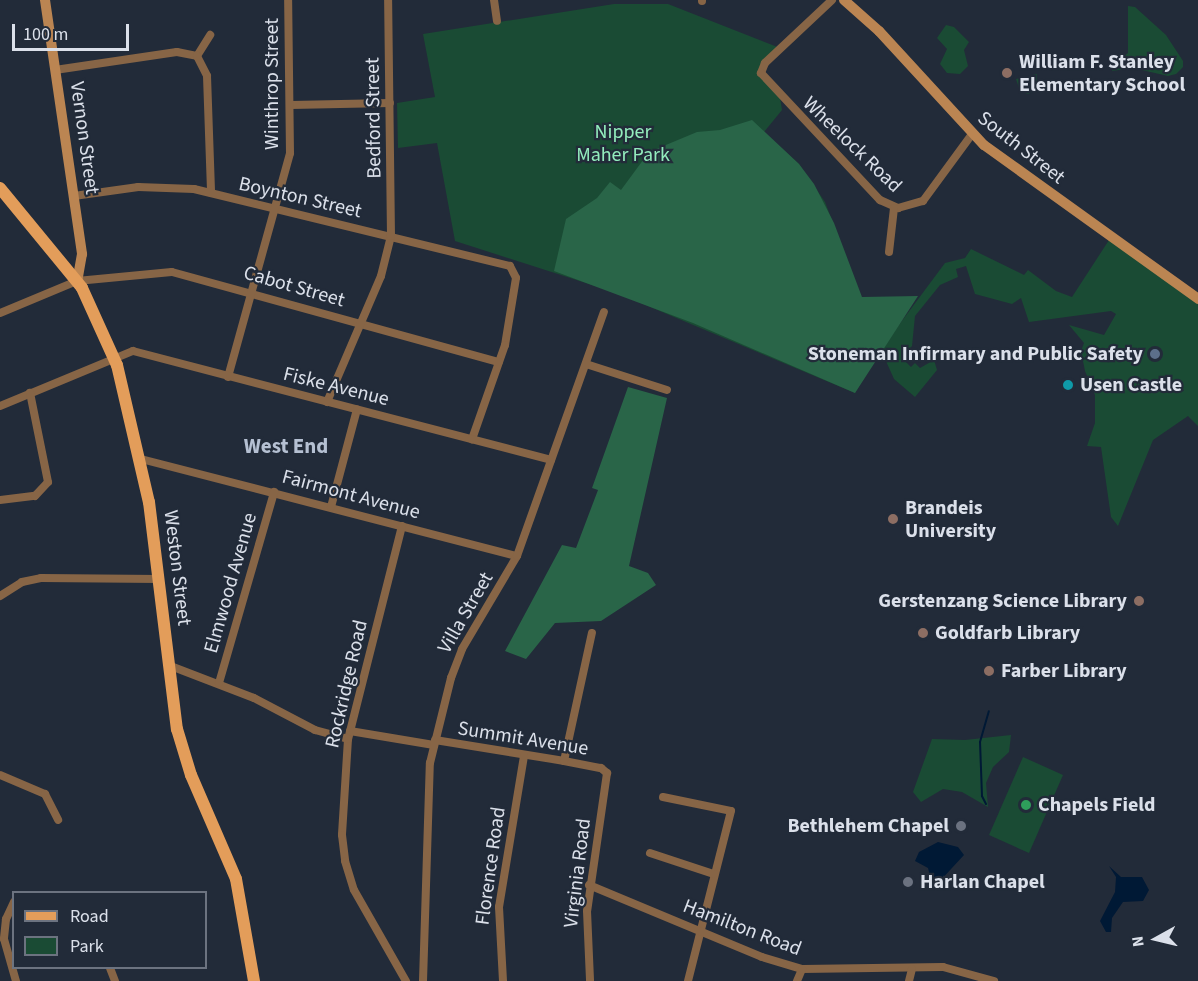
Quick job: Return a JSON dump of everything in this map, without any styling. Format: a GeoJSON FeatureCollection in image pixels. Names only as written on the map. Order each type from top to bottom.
{"type":"FeatureCollection","features":[{"type":"Feature","properties":{"kind":"main road","name":"Vernon Street"},"geometry":{"type":"LineString","coordinates":[[45,0],[83,257],[77,281]]}},
{"type":"Feature","properties":{"kind":"main road","name":"South Street"},"geometry":{"type":"LineString","coordinates":[[844,0],[885,38],[972,134],[1198,299]]}},
{"type":"Feature","properties":{"kind":"main road","name":"Weston Street"},"geometry":{"type":"LineString","coordinates":[[0,188],[77,281],[114,356],[141,459],[160,579],[168,665],[182,750],[234,873],[253,981]]}},
{"type":"Feature","properties":{"kind":"street","name":"Winthrop Street"},"geometry":{"type":"LineString","coordinates":[[228,377],[290,153],[288,0]]}},
{"type":"Feature","properties":{"kind":"street","name":"Bedford Street"},"geometry":{"type":"LineString","coordinates":[[327,402],[383,270],[391,236],[387,0]]}},
{"type":"Feature","properties":{"kind":"street"},"geometry":{"type":"LineString","coordinates":[[494,0],[497,21]]}},
{"type":"Feature","properties":{"kind":"street","name":"Wheelock Road"},"geometry":{"type":"LineString","coordinates":[[832,0],[765,63],[761,73],[880,200],[894,208],[914,205],[927,198],[972,134]]}},
{"type":"Feature","properties":{"kind":"street"},"geometry":{"type":"LineString","coordinates":[[197,56],[210,35]]}},
{"type":"Feature","properties":{"kind":"street"},"geometry":{"type":"LineString","coordinates":[[55,70],[177,52],[197,56]]}},
{"type":"Feature","properties":{"kind":"street"},"geometry":{"type":"LineString","coordinates":[[197,56],[207,76],[211,193]]}},
{"type":"Feature","properties":{"kind":"street"},"geometry":{"type":"LineString","coordinates":[[291,105],[390,103]]}},
{"type":"Feature","properties":{"kind":"street","name":"Boynton Street"},"geometry":{"type":"LineString","coordinates":[[74,196],[146,187],[211,193],[275,210],[490,259],[514,271],[508,328],[499,362]]}},
{"type":"Feature","properties":{"kind":"street"},"geometry":{"type":"LineString","coordinates":[[889,252],[894,208]]}},
{"type":"Feature","properties":{"kind":"street","name":"Cabot Street"},"geometry":{"type":"LineString","coordinates":[[0,313],[77,281],[167,272],[252,292],[499,362]]}},
{"type":"Feature","properties":{"kind":"street","name":"Villa Street"},"geometry":{"type":"LineString","coordinates":[[423,981],[434,743],[459,656],[517,556],[604,312]]}},
{"type":"Feature","properties":{"kind":"street","name":"Fiske Avenue"},"geometry":{"type":"LineString","coordinates":[[0,406],[114,356],[133,351],[551,459]]}},
{"type":"Feature","properties":{"kind":"street"},"geometry":{"type":"LineString","coordinates":[[472,439],[499,362]]}},
{"type":"Feature","properties":{"kind":"street"},"geometry":{"type":"LineString","coordinates":[[586,364],[667,390]]}},
{"type":"Feature","properties":{"kind":"street"},"geometry":{"type":"LineString","coordinates":[[0,500],[35,496],[48,482],[30,393]]}},
{"type":"Feature","properties":{"kind":"street"},"geometry":{"type":"LineString","coordinates":[[331,507],[357,409]]}},
{"type":"Feature","properties":{"kind":"street","name":"Fairmont Avenue"},"geometry":{"type":"LineString","coordinates":[[141,459],[517,556]]}},
{"type":"Feature","properties":{"kind":"street","name":"Elmwood Avenue"},"geometry":{"type":"LineString","coordinates":[[219,683],[274,492]]}},
{"type":"Feature","properties":{"kind":"street","name":"Rockridge Road"},"geometry":{"type":"LineString","coordinates":[[402,526],[349,735],[342,828],[345,861],[357,897],[406,981]]}},
{"type":"Feature","properties":{"kind":"street"},"geometry":{"type":"LineString","coordinates":[[0,596],[22,582],[38,578],[160,579]]}},
{"type":"Feature","properties":{"kind":"street"},"geometry":{"type":"LineString","coordinates":[[564,761],[592,633]]}},
{"type":"Feature","properties":{"kind":"street","name":"Summit Avenue"},"geometry":{"type":"LineString","coordinates":[[168,665],[219,683],[315,730],[434,743],[564,761],[605,771]]}},
{"type":"Feature","properties":{"kind":"street","name":"Florence Road"},"geometry":{"type":"LineString","coordinates":[[503,981],[498,907],[525,756]]}},
{"type":"Feature","properties":{"kind":"street","name":"Virginia Road"},"geometry":{"type":"LineString","coordinates":[[590,981],[586,933],[589,885],[607,782],[605,771]]}},
{"type":"Feature","properties":{"kind":"street"},"geometry":{"type":"LineString","coordinates":[[0,775],[45,794],[58,820]]}},
{"type":"Feature","properties":{"kind":"street"},"geometry":{"type":"LineString","coordinates":[[663,797],[731,811],[698,930],[688,981]]}},
{"type":"Feature","properties":{"kind":"street"},"geometry":{"type":"LineString","coordinates":[[650,853],[714,874]]}},
{"type":"Feature","properties":{"kind":"street","name":"Hamilton Road"},"geometry":{"type":"LineString","coordinates":[[589,885],[698,930],[802,969],[955,968],[994,981]]}},
{"type":"Feature","properties":{"kind":"street"},"geometry":{"type":"LineString","coordinates":[[12,906],[6,919],[4,939],[12,967]]}},
{"type":"Feature","properties":{"kind":"street"},"geometry":{"type":"LineString","coordinates":[[797,981],[802,969]]}},
{"type":"Feature","properties":{"kind":"street"},"geometry":{"type":"LineString","coordinates":[[909,981],[912,969]]}},
{"type":"Feature","properties":{"kind":"green space","name":"Nipper Maher Park"},"geometry":{"type":"Polygon","coordinates":[[[614,4],[668,4],[780,48],[762,68],[780,97],[782,110],[764,132],[799,164],[825,202],[881,349],[945,263],[965,258],[971,249],[1024,275],[1028,270],[1056,291],[1072,297],[1111,237],[1198,299],[1198,426],[1188,416],[1153,440],[1118,526],[1111,517],[1101,447],[1087,446],[1095,423],[1095,395],[1085,371],[1081,351],[1084,343],[1069,325],[1104,335],[1116,314],[1111,311],[1029,322],[1021,298],[1012,304],[975,294],[966,266],[956,269],[958,277],[940,285],[915,316],[912,346],[901,357],[911,367],[915,363],[920,368],[934,360],[937,370],[915,397],[894,379],[881,350],[855,393],[617,293],[455,241],[437,143],[398,148],[397,103],[435,97],[423,34],[614,4]]]}},
{"type":"Feature","properties":{"kind":"green space"},"geometry":{"type":"Polygon","coordinates":[[[1128,6],[1135,7],[1166,35],[1183,61],[1183,67],[1176,74],[1168,76],[1133,68],[1112,71],[1112,66],[1128,53],[1128,6]]]}},
{"type":"Feature","properties":{"kind":"green space"},"geometry":{"type":"Polygon","coordinates":[[[946,25],[954,27],[969,42],[964,50],[968,66],[960,74],[947,73],[940,64],[947,49],[937,38],[946,25]]]}},
{"type":"Feature","properties":{"kind":"green space"},"geometry":{"type":"Polygon","coordinates":[[[1037,74],[1037,90],[1028,94],[1020,91],[1016,79],[1037,74]]]}},
{"type":"Feature","properties":{"kind":"green space"},"geometry":{"type":"Polygon","coordinates":[[[752,120],[799,164],[814,184],[834,223],[862,297],[918,296],[855,393],[693,323],[554,271],[566,219],[597,198],[610,182],[621,190],[649,152],[697,132],[720,130],[752,120]]]}},
{"type":"Feature","properties":{"kind":"green space"},"geometry":{"type":"Polygon","coordinates":[[[628,387],[667,398],[629,566],[648,573],[656,585],[601,621],[555,623],[526,659],[505,651],[562,545],[576,548],[598,490],[592,488],[628,387]]]}},
{"type":"Feature","properties":{"kind":"green space"},"geometry":{"type":"Polygon","coordinates":[[[1011,735],[1009,752],[993,767],[986,783],[988,807],[962,792],[943,789],[921,802],[913,792],[932,739],[965,740],[1011,735]]]}},
{"type":"Feature","properties":{"kind":"green space","name":"Chapels Field"},"geometry":{"type":"Polygon","coordinates":[[[1023,757],[1063,775],[1029,853],[989,835],[1023,757]]]}},
{"type":"Feature","properties":{"kind":"water"},"geometry":{"type":"Polygon","coordinates":[[[938,842],[958,847],[964,855],[939,882],[931,880],[928,868],[915,861],[919,852],[938,842]]]}},
{"type":"Feature","properties":{"kind":"water"},"geometry":{"type":"Polygon","coordinates":[[[1109,866],[1121,877],[1142,877],[1149,890],[1143,901],[1123,902],[1112,918],[1111,932],[1106,932],[1100,921],[1115,892],[1116,877],[1109,866]]]}},
{"type":"Feature","properties":{"kind":"waterway"},"geometry":{"type":"LineString","coordinates":[[986,804],[982,796],[980,742],[989,711]]}},
{"type":"Feature","properties":{"kind":"place","name":"William F. Stanley Elementary School"},"geometry":{"type":"Point","coordinates":[1007,73]}},
{"type":"Feature","properties":{"kind":"place","name":"Stoneman Infirmary and Public Safety"},"geometry":{"type":"Point","coordinates":[1155,354]}},
{"type":"Feature","properties":{"kind":"place","name":"Usen Castle"},"geometry":{"type":"Point","coordinates":[1068,385]}},
{"type":"Feature","properties":{"kind":"place","name":"Brandeis University"},"geometry":{"type":"Point","coordinates":[893,519]}},
{"type":"Feature","properties":{"kind":"place","name":"Gerstenzang Science Library"},"geometry":{"type":"Point","coordinates":[1139,601]}},
{"type":"Feature","properties":{"kind":"place","name":"Goldfarb Library"},"geometry":{"type":"Point","coordinates":[923,633]}},
{"type":"Feature","properties":{"kind":"place","name":"Farber Library"},"geometry":{"type":"Point","coordinates":[989,671]}},
{"type":"Feature","properties":{"kind":"place","name":"Chapels Field"},"geometry":{"type":"Point","coordinates":[1026,805]}},
{"type":"Feature","properties":{"kind":"place","name":"Bethlehem Chapel"},"geometry":{"type":"Point","coordinates":[961,826]}},
{"type":"Feature","properties":{"kind":"place","name":"Harlan Chapel"},"geometry":{"type":"Point","coordinates":[908,882]}},
{"type":"Feature","properties":{"kind":"district","name":"West End"},"geometry":{"type":"Point","coordinates":[286,446]}}]}
